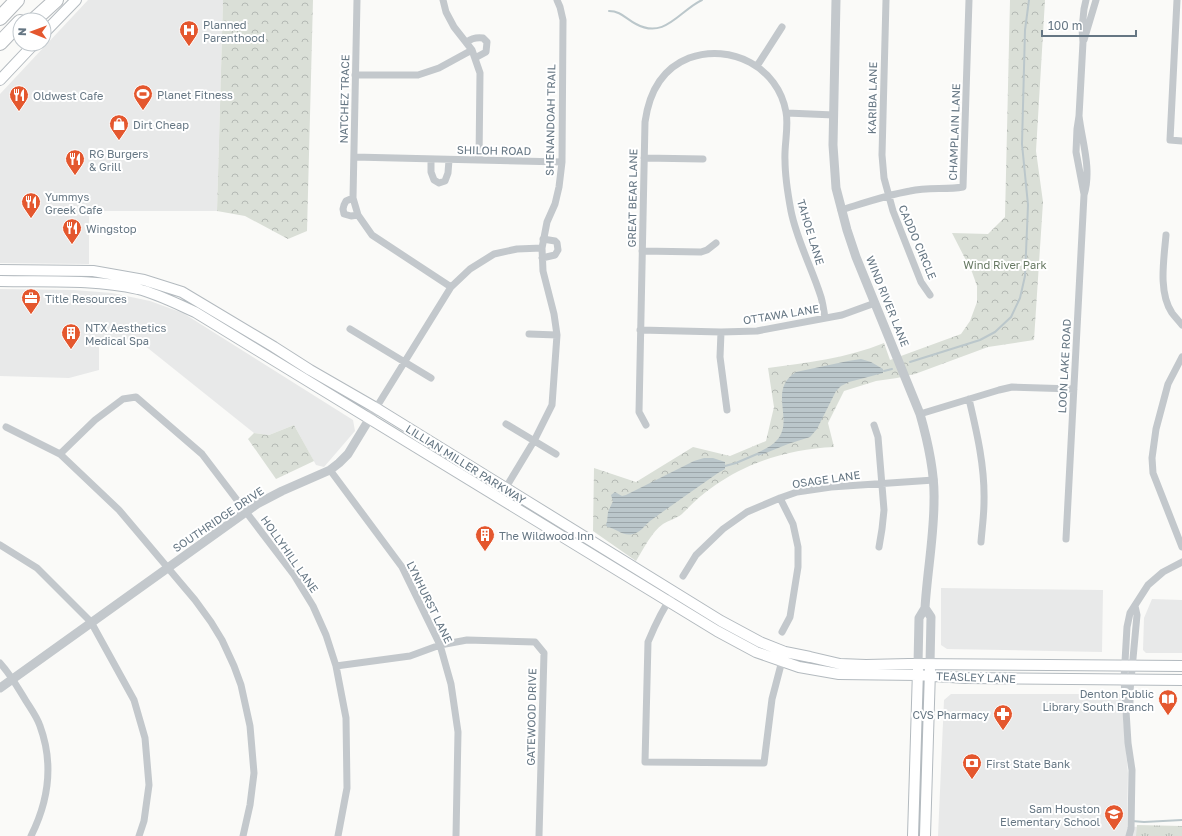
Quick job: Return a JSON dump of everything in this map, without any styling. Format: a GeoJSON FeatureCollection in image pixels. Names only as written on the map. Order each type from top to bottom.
{"type":"FeatureCollection","features":[{"type":"Feature","properties":{"kind":"highway"},"geometry":{"type":"LineString","coordinates":[[0,18],[17,0]]}},
{"type":"Feature","properties":{"kind":"highway"},"geometry":{"type":"LineString","coordinates":[[30,12],[41,0]]}},
{"type":"Feature","properties":{"kind":"highway"},"geometry":{"type":"LineString","coordinates":[[43,12],[56,0]]}},
{"type":"Feature","properties":{"kind":"highway"},"geometry":{"type":"LineString","coordinates":[[0,44],[12,31]]}},
{"type":"Feature","properties":{"kind":"highway"},"geometry":{"type":"LineString","coordinates":[[0,48],[12,39]]}},
{"type":"Feature","properties":{"kind":"main road"},"geometry":{"type":"LineString","coordinates":[[52,25],[76,0]]}},
{"type":"Feature","properties":{"kind":"main road"},"geometry":{"type":"LineString","coordinates":[[0,80],[26,52]]}},
{"type":"Feature","properties":{"kind":"main road","name":"LILLIAN MILLER PARKWAY"},"geometry":{"type":"LineString","coordinates":[[0,270],[93,271],[127,276],[161,284],[182,292],[255,335],[310,370],[376,408],[674,593],[784,656],[799,667],[839,674],[929,676]]}},
{"type":"Feature","properties":{"kind":"main road"},"geometry":{"type":"LineString","coordinates":[[117,286],[127,276]]}},
{"type":"Feature","properties":{"kind":"main road","name":"LILLIAN MILLER PARKWAY"},"geometry":{"type":"LineString","coordinates":[[0,281],[62,282],[138,289],[157,295],[196,312],[717,631],[749,648],[784,656],[840,664],[930,664]]}},
{"type":"Feature","properties":{"kind":"main road"},"geometry":{"type":"LineString","coordinates":[[248,344],[255,335]]}},
{"type":"Feature","properties":{"kind":"main road"},"geometry":{"type":"LineString","coordinates":[[914,836],[918,664]]}},
{"type":"Feature","properties":{"kind":"main road"},"geometry":{"type":"LineString","coordinates":[[929,676],[930,664]]}},
{"type":"Feature","properties":{"kind":"main road","name":"TEASLEY LANE"},"geometry":{"type":"LineString","coordinates":[[930,664],[1182,666]]}},
{"type":"Feature","properties":{"kind":"main road","name":"TEASLEY LANE"},"geometry":{"type":"LineString","coordinates":[[925,836],[929,676],[1182,680]]}},
{"type":"Feature","properties":{"kind":"main road"},"geometry":{"type":"LineString","coordinates":[[915,793],[926,794]]}},
{"type":"Feature","properties":{"kind":"street","name":"NATCHEZ TRACE"},"geometry":{"type":"LineString","coordinates":[[357,0],[353,198],[358,215],[372,235],[452,287]]}},
{"type":"Feature","properties":{"kind":"street"},"geometry":{"type":"LineString","coordinates":[[443,0],[445,10],[449,18],[472,50],[480,73],[478,160]]}},
{"type":"Feature","properties":{"kind":"street","name":"SHENANDOAH TRAIL"},"geometry":{"type":"LineString","coordinates":[[505,489],[534,441],[552,405],[557,335],[554,314],[543,271],[542,248],[547,222],[555,204],[559,187],[562,162],[563,20],[557,0]]}},
{"type":"Feature","properties":{"kind":"street","name":"WIND RIVER LANE"},"geometry":{"type":"LineString","coordinates":[[836,0],[833,145],[836,188],[841,210],[856,257],[920,414],[934,480],[934,519],[925,608],[919,618],[918,664]]}},
{"type":"Feature","properties":{"kind":"street","name":"KARIBA LANE"},"geometry":{"type":"LineString","coordinates":[[886,0],[882,155],[884,178],[888,197]]}},
{"type":"Feature","properties":{"kind":"street","name":"CHAMPLAIN LANE"},"geometry":{"type":"LineString","coordinates":[[841,210],[910,190],[951,189],[963,186],[969,0]]}},
{"type":"Feature","properties":{"kind":"street","name":"LOON LAKE ROAD"},"geometry":{"type":"LineString","coordinates":[[1066,538],[1084,195],[1076,152],[1083,42],[1082,29],[1086,0]]}},
{"type":"Feature","properties":{"kind":"street","name":"LOON LAKE ROAD"},"geometry":{"type":"LineString","coordinates":[[1083,42],[1096,0]]}},
{"type":"Feature","properties":{"kind":"street"},"geometry":{"type":"LineString","coordinates":[[1177,0],[1170,140],[1182,141]]}},
{"type":"Feature","properties":{"kind":"street"},"geometry":{"type":"LineString","coordinates":[[757,66],[782,27]]}},
{"type":"Feature","properties":{"kind":"street"},"geometry":{"type":"LineString","coordinates":[[467,42],[472,38],[483,38],[487,42],[486,52],[475,58]]}},
{"type":"Feature","properties":{"kind":"street"},"geometry":{"type":"LineString","coordinates":[[355,75],[418,75],[439,68],[472,50]]}},
{"type":"Feature","properties":{"kind":"street","name":"GREAT BEAR LANE"},"geometry":{"type":"LineString","coordinates":[[646,426],[639,412],[644,158],[647,105],[653,90],[660,79],[678,63],[689,58],[711,53],[723,54],[737,56],[748,60],[757,66]]}},
{"type":"Feature","properties":{"kind":"street","name":"TAHOE LANE"},"geometry":{"type":"LineString","coordinates":[[757,66],[773,81],[787,113],[785,160],[791,213],[800,243],[821,297],[825,318]]}},
{"type":"Feature","properties":{"kind":"street"},"geometry":{"type":"LineString","coordinates":[[787,113],[834,115]]}},
{"type":"Feature","properties":{"kind":"street","name":"SHILOH ROAD"},"geometry":{"type":"LineString","coordinates":[[354,157],[562,162]]}},
{"type":"Feature","properties":{"kind":"street"},"geometry":{"type":"LineString","coordinates":[[644,158],[703,159]]}},
{"type":"Feature","properties":{"kind":"street","name":"SHILOH ROAD"},"geometry":{"type":"LineString","coordinates":[[431,160],[431,172],[434,180],[439,183],[445,181],[448,173],[449,160]]}},
{"type":"Feature","properties":{"kind":"street","name":"CADDO CIRCLE"},"geometry":{"type":"LineString","coordinates":[[888,197],[922,282],[930,295]]}},
{"type":"Feature","properties":{"kind":"street"},"geometry":{"type":"LineString","coordinates":[[353,198],[346,201],[343,209],[344,214],[347,216],[358,215]]}},
{"type":"Feature","properties":{"kind":"street"},"geometry":{"type":"LineString","coordinates":[[1166,235],[1163,288],[1171,312],[1182,325]]}},
{"type":"Feature","properties":{"kind":"street"},"geometry":{"type":"LineString","coordinates":[[542,258],[556,255],[558,247],[555,241],[543,239]]}},
{"type":"Feature","properties":{"kind":"street"},"geometry":{"type":"LineString","coordinates":[[642,251],[701,252],[707,250],[716,243]]}},
{"type":"Feature","properties":{"kind":"street","name":"SOUTHRIDGE DRIVE"},"geometry":{"type":"LineString","coordinates":[[0,688],[257,504],[282,491],[330,470],[339,463],[348,454],[362,434],[369,419],[452,287],[470,269],[494,254],[517,249],[542,248]]}},
{"type":"Feature","properties":{"kind":"street","name":"OTTAWA LANE"},"geometry":{"type":"LineString","coordinates":[[640,330],[721,332],[757,331],[855,311],[875,303]]}},
{"type":"Feature","properties":{"kind":"street"},"geometry":{"type":"LineString","coordinates":[[350,329],[431,378]]}},
{"type":"Feature","properties":{"kind":"street"},"geometry":{"type":"LineString","coordinates":[[721,332],[720,357],[727,410]]}},
{"type":"Feature","properties":{"kind":"street"},"geometry":{"type":"LineString","coordinates":[[528,334],[557,335]]}},
{"type":"Feature","properties":{"kind":"street"},"geometry":{"type":"LineString","coordinates":[[1182,357],[1168,384],[1156,429],[1152,458],[1152,473],[1182,547]]}},
{"type":"Feature","properties":{"kind":"street"},"geometry":{"type":"LineString","coordinates":[[920,414],[1012,387],[1074,389]]}},
{"type":"Feature","properties":{"kind":"street","name":"HOLLYHILL LANE"},"geometry":{"type":"LineString","coordinates":[[60,454],[95,420],[123,399],[136,396],[202,454],[294,575],[313,606],[326,635],[336,666],[346,718],[347,788],[338,836]]}},
{"type":"Feature","properties":{"kind":"street"},"geometry":{"type":"LineString","coordinates":[[969,399],[978,436],[982,469],[984,501],[981,542]]}},
{"type":"Feature","properties":{"kind":"street"},"geometry":{"type":"LineString","coordinates":[[506,424],[556,454]]}},
{"type":"Feature","properties":{"kind":"street"},"geometry":{"type":"LineString","coordinates":[[874,425],[878,437],[884,510],[879,547]]}},
{"type":"Feature","properties":{"kind":"street"},"geometry":{"type":"LineString","coordinates":[[6,427],[60,454],[119,510],[195,600],[222,640],[234,666],[247,706],[250,726],[254,773],[250,805],[243,836]]}},
{"type":"Feature","properties":{"kind":"street","name":"LYNHURST LANE"},"geometry":{"type":"LineString","coordinates":[[330,470],[402,567],[440,645],[451,684],[458,732],[456,836]]}},
{"type":"Feature","properties":{"kind":"street","name":"OSAGE LANE"},"geometry":{"type":"LineString","coordinates":[[683,576],[696,555],[723,529],[747,512],[780,498],[797,492],[831,487],[934,480]]}},
{"type":"Feature","properties":{"kind":"street"},"geometry":{"type":"LineString","coordinates":[[780,498],[793,524],[798,547],[798,567],[790,617],[782,632]]}},
{"type":"Feature","properties":{"kind":"street"},"geometry":{"type":"LineString","coordinates":[[0,545],[37,568],[91,622],[134,700],[145,738],[149,785],[144,821],[139,836]]}},
{"type":"Feature","properties":{"kind":"street"},"geometry":{"type":"LineString","coordinates":[[1129,836],[1131,829],[1132,770],[1128,747],[1128,666],[1137,615],[1135,606],[1142,593],[1155,578],[1182,562]]}},
{"type":"Feature","properties":{"kind":"street"},"geometry":{"type":"LineString","coordinates":[[674,593],[654,627],[648,642],[645,762],[764,763],[772,699],[784,656]]}},
{"type":"Feature","properties":{"kind":"street","name":"WIND RIVER LANE"},"geometry":{"type":"LineString","coordinates":[[925,608],[931,617],[930,664]]}},
{"type":"Feature","properties":{"kind":"street","name":"GATEWOOD DRIVE"},"geometry":{"type":"LineString","coordinates":[[336,666],[410,656],[440,645],[467,640],[535,642],[544,653],[539,836]]}},
{"type":"Feature","properties":{"kind":"street"},"geometry":{"type":"LineString","coordinates":[[0,663],[13,678],[39,724],[46,749],[49,775],[45,802],[31,836]]}},
{"type":"Feature","properties":{"kind":"shaded area"},"geometry":{"type":"Polygon","coordinates":[[[88,0],[223,0],[217,211],[89,211],[89,264],[0,263],[0,94],[39,52],[52,52],[52,38],[88,0]]]}},
{"type":"Feature","properties":{"kind":"shaded area"},"geometry":{"type":"Polygon","coordinates":[[[0,289],[74,290],[112,293],[150,301],[183,313],[353,420],[355,431],[324,467],[316,465],[294,425],[269,435],[254,433],[144,345],[131,339],[99,341],[99,370],[69,378],[0,376],[0,289]]]}},
{"type":"Feature","properties":{"kind":"shaded area"},"geometry":{"type":"Polygon","coordinates":[[[861,359],[871,362],[883,369],[883,373],[849,382],[841,386],[836,391],[817,429],[810,437],[758,456],[757,453],[773,444],[782,432],[783,387],[788,379],[796,372],[861,359]]]}},
{"type":"Feature","properties":{"kind":"shaded area"},"geometry":{"type":"Polygon","coordinates":[[[704,458],[713,458],[725,462],[725,469],[658,515],[636,533],[629,535],[607,527],[608,512],[613,501],[611,495],[615,492],[622,496],[626,495],[694,461],[704,458]]]}},
{"type":"Feature","properties":{"kind":"shaded area"},"geometry":{"type":"Polygon","coordinates":[[[941,588],[1103,590],[1102,652],[947,649],[941,645],[941,588]]]}},
{"type":"Feature","properties":{"kind":"shaded area"},"geometry":{"type":"Polygon","coordinates":[[[1152,599],[1182,600],[1182,653],[1146,653],[1143,650],[1144,618],[1152,599]]]}},
{"type":"Feature","properties":{"kind":"shaded area"},"geometry":{"type":"Polygon","coordinates":[[[951,694],[1121,694],[1128,773],[1127,827],[1182,826],[1182,836],[938,836],[944,700],[951,694]]]}},
{"type":"Feature","properties":{"kind":"green space"},"geometry":{"type":"Polygon","coordinates":[[[223,0],[313,0],[307,231],[288,239],[245,216],[217,211],[223,0]]]}},
{"type":"Feature","properties":{"kind":"green space","name":"Wind River Park"},"geometry":{"type":"Polygon","coordinates":[[[1010,0],[1045,0],[1036,151],[1043,202],[1034,340],[988,347],[915,374],[876,381],[844,391],[828,423],[834,447],[802,450],[771,458],[756,463],[728,477],[705,492],[680,516],[659,527],[651,536],[636,561],[593,531],[594,468],[636,482],[693,447],[730,456],[766,441],[774,407],[768,368],[812,362],[856,353],[884,343],[890,360],[961,334],[970,321],[977,302],[977,286],[972,272],[952,233],[988,234],[1005,217],[1010,0]]]}},
{"type":"Feature","properties":{"kind":"green space"},"geometry":{"type":"Polygon","coordinates":[[[294,425],[314,461],[276,479],[248,439],[254,433],[269,435],[294,425]]]}},
{"type":"Feature","properties":{"kind":"green space"},"geometry":{"type":"Polygon","coordinates":[[[1137,825],[1182,826],[1182,836],[1136,836],[1137,825]]]}},
{"type":"Feature","properties":{"kind":"waterway"},"geometry":{"type":"LineString","coordinates":[[609,11],[620,14],[636,24],[646,28],[655,28],[672,22],[702,0]]}},
{"type":"Feature","properties":{"kind":"waterway"},"geometry":{"type":"LineString","coordinates":[[910,362],[980,340],[995,332],[1011,317],[1020,298],[1025,276],[1028,205],[1022,144],[1025,30],[1029,0]]}},
{"type":"Feature","properties":{"kind":"waterway"},"geometry":{"type":"LineString","coordinates":[[884,371],[892,369]]}},
{"type":"Feature","properties":{"kind":"waterway"},"geometry":{"type":"LineString","coordinates":[[725,466],[757,454]]}},
{"type":"Feature","properties":{"kind":"waterway"},"geometry":{"type":"LineString","coordinates":[[1132,821],[1144,822],[1182,820]]}},
{"type":"Feature","properties":{"kind":"place","name":"Planned Parenthood"},"geometry":{"type":"Point","coordinates":[189,47]}},
{"type":"Feature","properties":{"kind":"place","name":"Planet Fitness"},"geometry":{"type":"Point","coordinates":[143,111]}},
{"type":"Feature","properties":{"kind":"place","name":"Oldwest Cafe"},"geometry":{"type":"Point","coordinates":[19,112]}},
{"type":"Feature","properties":{"kind":"place","name":"Dirt Cheap"},"geometry":{"type":"Point","coordinates":[119,141]}},
{"type":"Feature","properties":{"kind":"place","name":"RG Burgers & Grill"},"geometry":{"type":"Point","coordinates":[75,176]}},
{"type":"Feature","properties":{"kind":"place","name":"Yummys Greek Cafe"},"geometry":{"type":"Point","coordinates":[31,219]}},
{"type":"Feature","properties":{"kind":"place","name":"Wingstop"},"geometry":{"type":"Point","coordinates":[72,245]}},
{"type":"Feature","properties":{"kind":"place","name":"Title Resources"},"geometry":{"type":"Point","coordinates":[31,315]}},
{"type":"Feature","properties":{"kind":"place","name":"NTX Aesthetics Medical Spa"},"geometry":{"type":"Point","coordinates":[71,350]}},
{"type":"Feature","properties":{"kind":"place","name":"The Wildwood Inn"},"geometry":{"type":"Point","coordinates":[485,552]}},
{"type":"Feature","properties":{"kind":"place","name":"Denton Public Library South Branch"},"geometry":{"type":"Point","coordinates":[1168,716]}},
{"type":"Feature","properties":{"kind":"place","name":"CVS Pharmacy"},"geometry":{"type":"Point","coordinates":[1003,731]}},
{"type":"Feature","properties":{"kind":"place","name":"First State Bank"},"geometry":{"type":"Point","coordinates":[972,780]}},
{"type":"Feature","properties":{"kind":"place","name":"Sam Houston Elementary School"},"geometry":{"type":"Point","coordinates":[1114,831]}}]}
